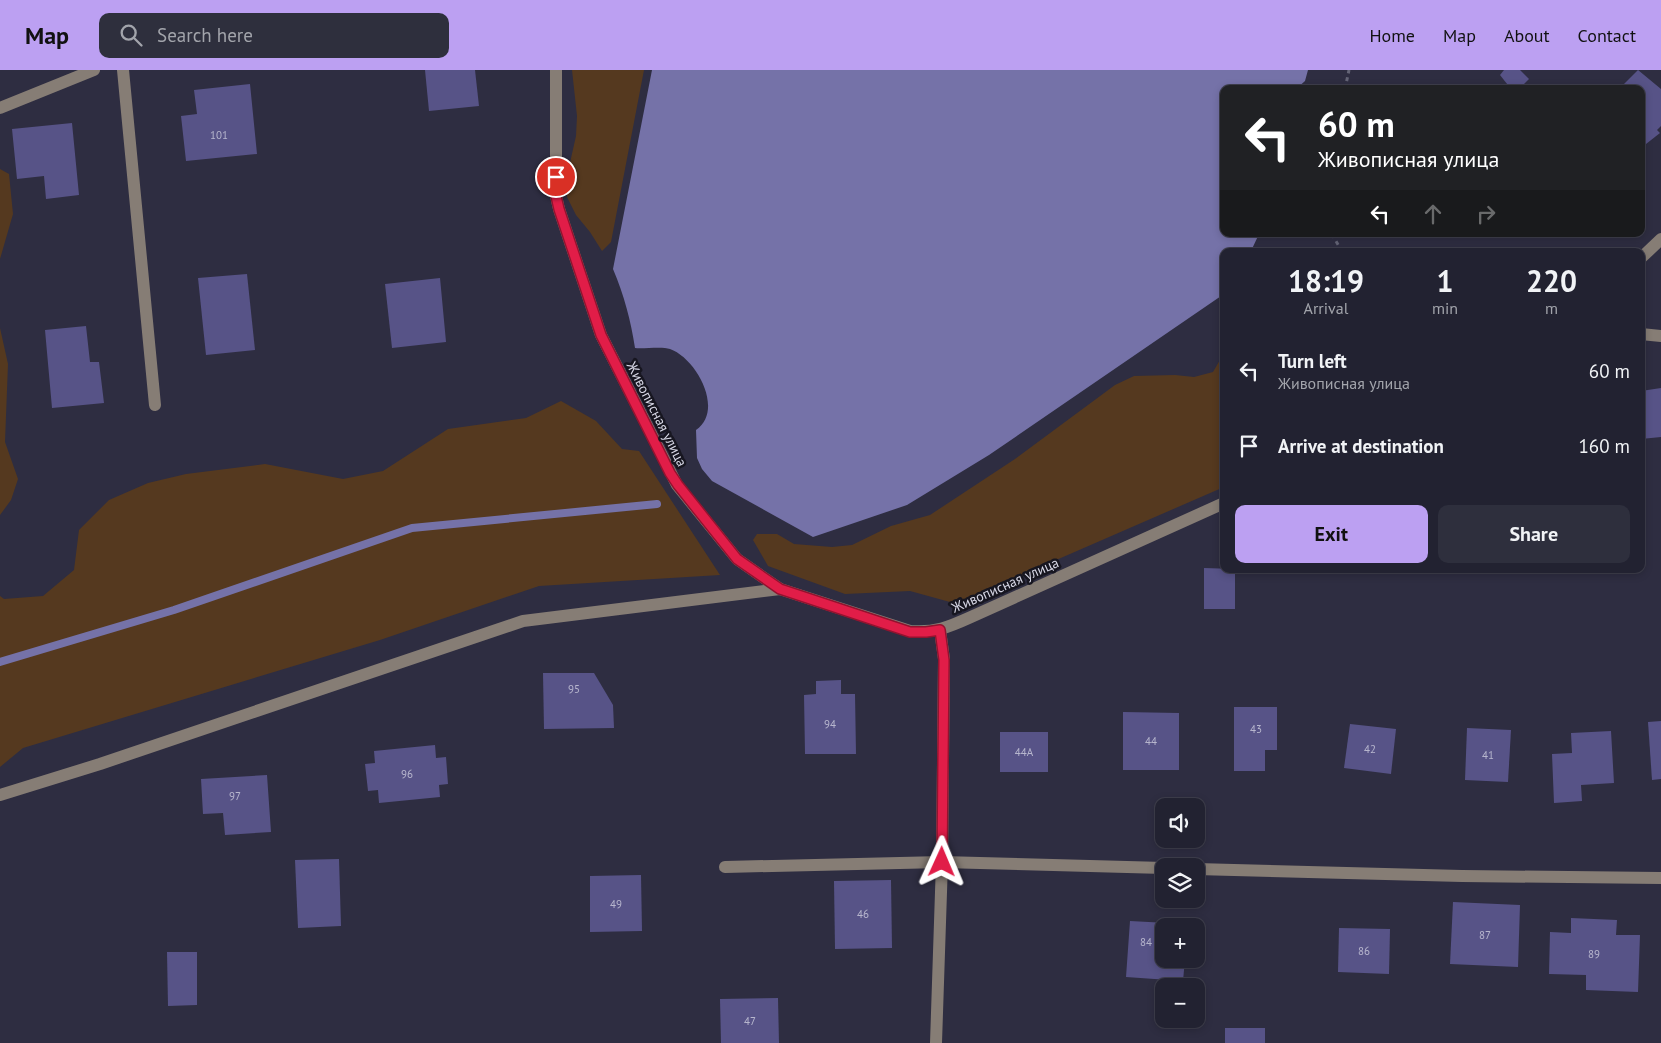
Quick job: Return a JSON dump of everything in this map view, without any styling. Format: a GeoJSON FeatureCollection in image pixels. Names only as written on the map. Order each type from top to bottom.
{"type":"FeatureCollection","features":[{"type":"Feature","properties":{"kind":"street"},"geometry":{"type":"LineString","coordinates":[[0,108],[94,70]]}},
{"type":"Feature","properties":{"kind":"street"},"geometry":{"type":"LineString","coordinates":[[123,70],[155,405]]}},
{"type":"Feature","properties":{"kind":"street","name":"Живописная улица"},"geometry":{"type":"LineString","coordinates":[[556,70],[556,196],[601,335],[678,485],[737,559],[780,589],[910,632],[940,630],[971,618],[1220,505]]}},
{"type":"Feature","properties":{"kind":"street"},"geometry":{"type":"LineString","coordinates":[[1645,254],[1661,239]]}},
{"type":"Feature","properties":{"kind":"street"},"geometry":{"type":"LineString","coordinates":[[1645,334],[1661,336]]}},
{"type":"Feature","properties":{"kind":"street"},"geometry":{"type":"LineString","coordinates":[[0,795],[100,764],[523,621],[780,589]]}},
{"type":"Feature","properties":{"kind":"street"},"geometry":{"type":"LineString","coordinates":[[936,1043],[942,862],[944,660],[940,630]]}},
{"type":"Feature","properties":{"kind":"street"},"geometry":{"type":"LineString","coordinates":[[725,867],[942,862],[1155,868]]}},
{"type":"Feature","properties":{"kind":"street"},"geometry":{"type":"LineString","coordinates":[[1205,869],[1462,876],[1661,878]]}},
{"type":"Feature","properties":{"kind":"path"},"geometry":{"type":"LineString","coordinates":[[1346,85],[1349,70]]}},
{"type":"Feature","properties":{"kind":"path"},"geometry":{"type":"LineString","coordinates":[[1334,237],[1340,248]]}},
{"type":"Feature","properties":{"kind":"shaded area"},"geometry":{"type":"Polygon","coordinates":[[[572,70],[644,70],[611,242],[602,251],[576,215],[567,197],[567,176],[576,136],[577,116],[572,70]]]}},
{"type":"Feature","properties":{"kind":"shaded area"},"geometry":{"type":"Polygon","coordinates":[[[652,70],[1308,70],[1305,81],[1300,85],[1220,85],[1220,237],[1258,237],[1252,248],[1220,248],[1220,297],[989,455],[907,505],[813,537],[712,481],[702,469],[697,458],[696,430],[704,421],[708,410],[704,385],[697,373],[680,354],[670,349],[635,348],[627,308],[613,269],[652,70]]]}},
{"type":"Feature","properties":{"kind":"shaded area"},"geometry":{"type":"Polygon","coordinates":[[[0,169],[9,174],[13,214],[0,259],[0,169]]]}},
{"type":"Feature","properties":{"kind":"shaded area"},"geometry":{"type":"Polygon","coordinates":[[[0,328],[8,364],[5,442],[18,479],[11,500],[0,515],[0,328]]]}},
{"type":"Feature","properties":{"kind":"shaded area"},"geometry":{"type":"Polygon","coordinates":[[[1220,360],[1220,489],[970,599],[950,602],[910,591],[845,594],[768,566],[753,540],[757,534],[777,534],[794,544],[832,547],[852,545],[891,526],[930,515],[1015,459],[1115,385],[1134,376],[1175,375],[1194,377],[1213,372],[1220,360]]]}},
{"type":"Feature","properties":{"kind":"shaded area"},"geometry":{"type":"Polygon","coordinates":[[[561,401],[596,421],[622,449],[639,451],[720,575],[539,586],[380,640],[23,748],[0,767],[0,596],[4,599],[43,596],[74,570],[79,530],[109,500],[148,483],[186,474],[265,464],[343,479],[383,471],[448,429],[526,418],[561,401]]]}},
{"type":"Feature","properties":{"kind":"building"},"geometry":{"type":"Polygon","coordinates":[[[425,70],[475,70],[479,106],[429,111],[425,70]]]}},
{"type":"Feature","properties":{"kind":"building"},"geometry":{"type":"Polygon","coordinates":[[[1504,70],[1520,70],[1529,79],[1523,85],[1508,85],[1500,75],[1504,70]]]}},
{"type":"Feature","properties":{"kind":"building"},"geometry":{"type":"Polygon","coordinates":[[[1638,70],[1661,89],[1661,126],[1657,130],[1660,133],[1646,144],[1645,85],[1623,85],[1638,70]]]}},
{"type":"Feature","properties":{"kind":"building"},"geometry":{"type":"Polygon","coordinates":[[[250,84],[257,154],[186,161],[181,116],[197,114],[194,90],[250,84]]]}},
{"type":"Feature","properties":{"kind":"building"},"geometry":{"type":"Polygon","coordinates":[[[72,123],[79,195],[46,199],[44,176],[17,179],[12,129],[72,123]]]}},
{"type":"Feature","properties":{"kind":"building"},"geometry":{"type":"Polygon","coordinates":[[[247,274],[255,350],[206,355],[198,278],[247,274]]]}},
{"type":"Feature","properties":{"kind":"building"},"geometry":{"type":"Polygon","coordinates":[[[440,278],[446,342],[392,348],[385,284],[440,278]]]}},
{"type":"Feature","properties":{"kind":"building"},"geometry":{"type":"Polygon","coordinates":[[[86,326],[90,362],[99,362],[104,403],[52,408],[45,330],[86,326]]]}},
{"type":"Feature","properties":{"kind":"building"},"geometry":{"type":"Polygon","coordinates":[[[1661,388],[1661,437],[1645,439],[1645,390],[1661,388]]]}},
{"type":"Feature","properties":{"kind":"building"},"geometry":{"type":"Polygon","coordinates":[[[1204,568],[1220,569],[1220,573],[1235,573],[1235,609],[1204,609],[1204,568]]]}},
{"type":"Feature","properties":{"kind":"building"},"geometry":{"type":"Polygon","coordinates":[[[543,673],[594,673],[613,705],[614,728],[544,729],[543,673]]]}},
{"type":"Feature","properties":{"kind":"building"},"geometry":{"type":"Polygon","coordinates":[[[841,680],[841,694],[855,694],[856,754],[805,754],[804,695],[816,694],[816,681],[841,680]]]}},
{"type":"Feature","properties":{"kind":"building"},"geometry":{"type":"Polygon","coordinates":[[[1234,707],[1277,707],[1277,750],[1265,750],[1265,771],[1234,771],[1234,707]]]}},
{"type":"Feature","properties":{"kind":"building"},"geometry":{"type":"Polygon","coordinates":[[[1123,712],[1179,713],[1179,770],[1123,770],[1123,712]]]}},
{"type":"Feature","properties":{"kind":"building"},"geometry":{"type":"Polygon","coordinates":[[[1661,721],[1661,779],[1652,780],[1648,722],[1661,721]]]}},
{"type":"Feature","properties":{"kind":"building"},"geometry":{"type":"Polygon","coordinates":[[[1350,724],[1396,729],[1391,774],[1344,768],[1350,724]]]}},
{"type":"Feature","properties":{"kind":"building"},"geometry":{"type":"Polygon","coordinates":[[[1467,728],[1511,730],[1508,782],[1465,780],[1467,728]]]}},
{"type":"Feature","properties":{"kind":"building"},"geometry":{"type":"Polygon","coordinates":[[[1611,731],[1614,783],[1581,785],[1582,801],[1554,803],[1552,754],[1572,753],[1571,733],[1611,731]]]}},
{"type":"Feature","properties":{"kind":"building"},"geometry":{"type":"Polygon","coordinates":[[[1000,732],[1048,732],[1048,772],[1000,772],[1000,732]]]}},
{"type":"Feature","properties":{"kind":"building"},"geometry":{"type":"Polygon","coordinates":[[[435,745],[436,758],[446,757],[448,784],[439,785],[440,797],[379,803],[378,790],[368,791],[365,764],[375,763],[374,751],[435,745]]]}},
{"type":"Feature","properties":{"kind":"building"},"geometry":{"type":"Polygon","coordinates":[[[267,775],[271,832],[225,835],[223,813],[203,814],[201,779],[267,775]]]}},
{"type":"Feature","properties":{"kind":"building"},"geometry":{"type":"Polygon","coordinates":[[[339,859],[341,926],[298,928],[295,860],[339,859]]]}},
{"type":"Feature","properties":{"kind":"building"},"geometry":{"type":"Polygon","coordinates":[[[641,875],[642,931],[590,932],[590,876],[641,875]]]}},
{"type":"Feature","properties":{"kind":"building"},"geometry":{"type":"Polygon","coordinates":[[[891,880],[892,948],[835,949],[834,881],[891,880]]]}},
{"type":"Feature","properties":{"kind":"building"},"geometry":{"type":"Polygon","coordinates":[[[1453,902],[1520,905],[1518,967],[1450,964],[1453,902]]]}},
{"type":"Feature","properties":{"kind":"building"},"geometry":{"type":"Polygon","coordinates":[[[1571,918],[1617,920],[1616,935],[1640,935],[1638,992],[1586,990],[1586,975],[1549,974],[1550,932],[1571,933],[1571,918]]]}},
{"type":"Feature","properties":{"kind":"building"},"geometry":{"type":"Polygon","coordinates":[[[1130,921],[1155,922],[1155,968],[1184,968],[1183,978],[1155,979],[1126,977],[1130,921]]]}},
{"type":"Feature","properties":{"kind":"building"},"geometry":{"type":"Polygon","coordinates":[[[1339,928],[1390,929],[1389,974],[1338,972],[1339,928]]]}},
{"type":"Feature","properties":{"kind":"building"},"geometry":{"type":"Polygon","coordinates":[[[167,952],[197,952],[197,1005],[168,1006],[167,952]]]}},
{"type":"Feature","properties":{"kind":"building"},"geometry":{"type":"Polygon","coordinates":[[[778,998],[779,1043],[721,1043],[720,999],[778,998]]]}},
{"type":"Feature","properties":{"kind":"building"},"geometry":{"type":"Polygon","coordinates":[[[1225,1028],[1265,1028],[1265,1043],[1225,1043],[1225,1028]]]}},
{"type":"Feature","properties":{"kind":"waterway"},"geometry":{"type":"LineString","coordinates":[[0,662],[174,610],[412,528],[657,504]]}},
{"type":"Feature","properties":{"kind":"route"},"geometry":{"type":"LineString","coordinates":[[556,177],[556,196],[559,209],[601,335],[670,473],[737,559],[780,589],[910,632],[940,630],[944,660],[942,862]]}}]}
